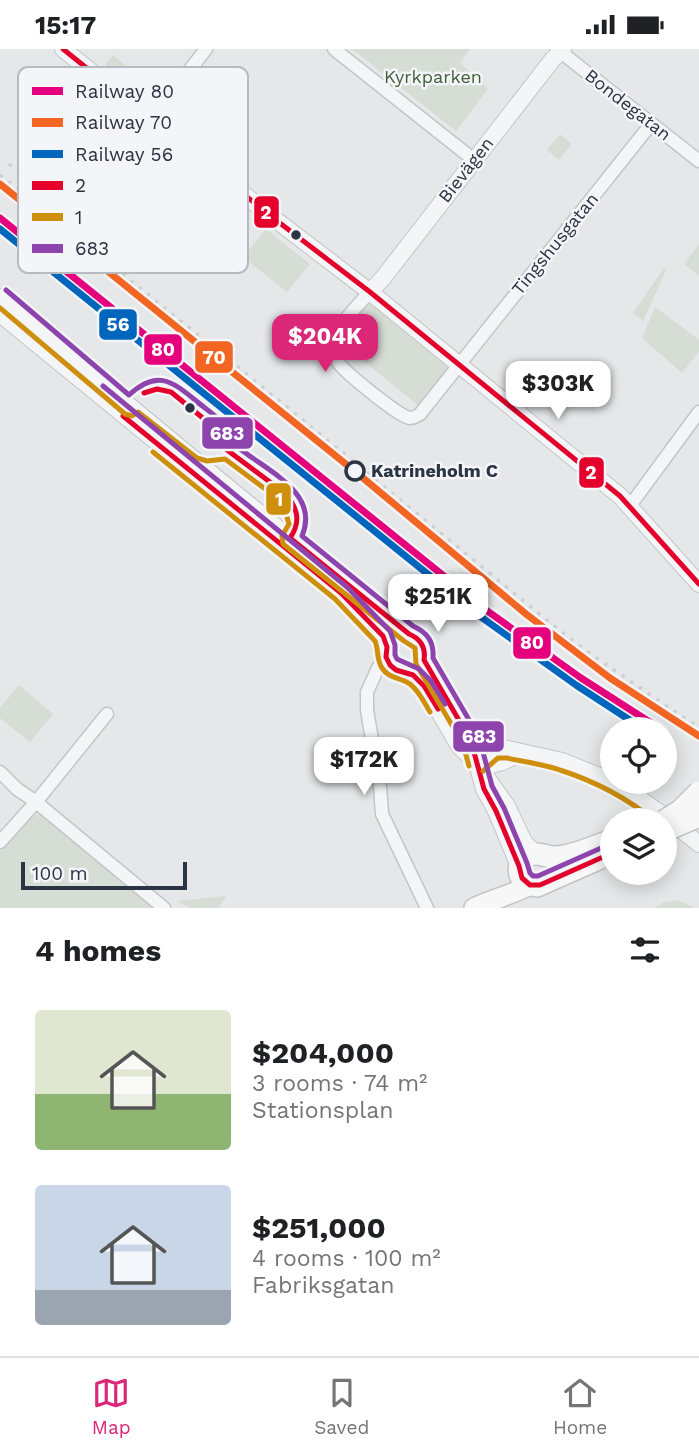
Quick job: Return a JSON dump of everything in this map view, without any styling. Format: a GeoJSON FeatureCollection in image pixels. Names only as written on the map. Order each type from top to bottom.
{"type":"FeatureCollection","features":[{"type":"Feature","properties":{"kind":"main road"},"geometry":{"type":"LineString","coordinates":[[677,813],[699,792]]}},
{"type":"Feature","properties":{"kind":"main road"},"geometry":{"type":"LineString","coordinates":[[677,826],[699,816]]}},
{"type":"Feature","properties":{"kind":"main road"},"geometry":{"type":"LineString","coordinates":[[589,856],[600,848]]}},
{"type":"Feature","properties":{"kind":"main road"},"geometry":{"type":"LineString","coordinates":[[480,905],[532,869],[557,857],[600,855]]}},
{"type":"Feature","properties":{"kind":"street"},"geometry":{"type":"LineString","coordinates":[[63,49],[85,67]]}},
{"type":"Feature","properties":{"kind":"street"},"geometry":{"type":"LineString","coordinates":[[192,67],[206,49]]}},
{"type":"Feature","properties":{"kind":"street"},"geometry":{"type":"LineString","coordinates":[[334,49],[474,160]]}},
{"type":"Feature","properties":{"kind":"street","name":"Bievägen"},"geometry":{"type":"LineString","coordinates":[[370,292],[560,50]]}},
{"type":"Feature","properties":{"kind":"street","name":"Bondegatan"},"geometry":{"type":"LineString","coordinates":[[560,50],[699,161]]}},
{"type":"Feature","properties":{"kind":"street","name":"Tingshusgatan"},"geometry":{"type":"LineString","coordinates":[[370,292],[334,336],[333,351],[337,362],[345,370],[389,406],[407,417],[414,418],[420,414],[652,124]]}},
{"type":"Feature","properties":{"kind":"street"},"geometry":{"type":"LineString","coordinates":[[248,198],[370,292],[620,496],[699,584]]}},
{"type":"Feature","properties":{"kind":"street"},"geometry":{"type":"LineString","coordinates":[[0,297],[127,411]]}},
{"type":"Feature","properties":{"kind":"street"},"geometry":{"type":"LineString","coordinates":[[0,314],[127,411],[287,542],[421,641],[425,647],[424,660],[418,669],[395,662],[379,668],[367,692],[367,710],[382,814],[427,908]]}},
{"type":"Feature","properties":{"kind":"street"},"geometry":{"type":"LineString","coordinates":[[629,507],[699,412]]}},
{"type":"Feature","properties":{"kind":"street"},"geometry":{"type":"LineString","coordinates":[[287,542],[383,636],[395,662],[424,686],[459,746],[508,806],[524,842],[532,869]]}},
{"type":"Feature","properties":{"kind":"street"},"geometry":{"type":"LineString","coordinates":[[395,662],[396,636],[409,634]]}},
{"type":"Feature","properties":{"kind":"street"},"geometry":{"type":"LineString","coordinates":[[424,660],[471,741],[477,765]]}},
{"type":"Feature","properties":{"kind":"street"},"geometry":{"type":"LineString","coordinates":[[0,842],[107,714]]}},
{"type":"Feature","properties":{"kind":"street"},"geometry":{"type":"LineString","coordinates":[[477,765],[501,763],[518,753],[541,755],[562,761],[608,781],[646,803],[699,845]]}},
{"type":"Feature","properties":{"kind":"street"},"geometry":{"type":"LineString","coordinates":[[0,772],[17,789],[164,908]]}},
{"type":"Feature","properties":{"kind":"green space","name":"Kyrkparken"},"geometry":{"type":"Polygon","coordinates":[[[352,49],[470,49],[460,63],[488,89],[456,131],[352,49]]]}},
{"type":"Feature","properties":{"kind":"green space"},"geometry":{"type":"Polygon","coordinates":[[[113,55],[128,67],[107,67],[105,65],[113,55]]]}},
{"type":"Feature","properties":{"kind":"green space"},"geometry":{"type":"Polygon","coordinates":[[[560,134],[572,144],[559,160],[547,150],[560,134]]]}},
{"type":"Feature","properties":{"kind":"green space"},"geometry":{"type":"Polygon","coordinates":[[[266,229],[310,264],[287,292],[248,261],[248,251],[266,229]]]}},
{"type":"Feature","properties":{"kind":"green space"},"geometry":{"type":"Polygon","coordinates":[[[699,244],[699,276],[684,264],[699,244]]]}},
{"type":"Feature","properties":{"kind":"green space"},"geometry":{"type":"Polygon","coordinates":[[[664,268],[666,270],[643,321],[633,313],[664,268]]]}},
{"type":"Feature","properties":{"kind":"green space"},"geometry":{"type":"Polygon","coordinates":[[[368,300],[452,366],[419,406],[339,341],[346,325],[368,300]]]}},
{"type":"Feature","properties":{"kind":"green space"},"geometry":{"type":"Polygon","coordinates":[[[655,307],[699,340],[699,351],[682,373],[642,338],[655,307]]]}},
{"type":"Feature","properties":{"kind":"green space"},"geometry":{"type":"Polygon","coordinates":[[[19,685],[53,714],[30,742],[0,718],[0,708],[19,685]]]}},
{"type":"Feature","properties":{"kind":"green space"},"geometry":{"type":"Polygon","coordinates":[[[43,814],[155,908],[0,908],[0,851],[30,816],[43,814]]]}},
{"type":"Feature","properties":{"kind":"green space"},"geometry":{"type":"Polygon","coordinates":[[[226,896],[218,908],[190,908],[177,901],[226,896]]]}},
{"type":"Feature","properties":{"kind":"green space"},"geometry":{"type":"Polygon","coordinates":[[[678,900],[695,908],[655,908],[664,902],[678,900]]]}},
{"type":"Feature","properties":{"kind":"railway"},"geometry":{"type":"LineString","coordinates":[[9,164],[18,171]]}},
{"type":"Feature","properties":{"kind":"railway"},"geometry":{"type":"LineString","coordinates":[[0,175],[18,190]]}},
{"type":"Feature","properties":{"kind":"railway"},"geometry":{"type":"LineString","coordinates":[[121,273],[559,630],[699,728]]}},
{"type":"Feature","properties":{"kind":"rail line","name":"70"},"geometry":{"type":"LineString","coordinates":[[0,184],[18,199]]}},
{"type":"Feature","properties":{"kind":"rail line","name":"80"},"geometry":{"type":"LineString","coordinates":[[0,218],[18,233]]}},
{"type":"Feature","properties":{"kind":"rail line","name":"56"},"geometry":{"type":"LineString","coordinates":[[0,229],[18,244]]}},
{"type":"Feature","properties":{"kind":"rail line","name":"56"},"geometry":{"type":"LineString","coordinates":[[55,273],[481,617],[625,717]]}},
{"type":"Feature","properties":{"kind":"rail line","name":"80"},"geometry":{"type":"LineString","coordinates":[[68,273],[486,610],[581,678],[642,717]]}},
{"type":"Feature","properties":{"kind":"rail line","name":"70"},"geometry":{"type":"LineString","coordinates":[[110,273],[526,614],[610,678],[699,736]]}},
{"type":"Feature","properties":{"kind":"transit line","name":"2"},"geometry":{"type":"LineString","coordinates":[[63,49],[85,67]]}},
{"type":"Feature","properties":{"kind":"transit line","name":"2"},"geometry":{"type":"LineString","coordinates":[[248,198],[370,292],[620,496],[699,584]]}},
{"type":"Feature","properties":{"kind":"transit line","name":"683"},"geometry":{"type":"LineString","coordinates":[[6,290],[129,395],[147,382],[163,381],[178,387],[211,413],[222,424],[234,444],[291,487],[304,509],[306,522],[302,536],[426,635],[431,643],[433,658],[479,737],[492,786],[533,876],[600,849]]}},
{"type":"Feature","properties":{"kind":"transit line","name":"1"},"geometry":{"type":"LineString","coordinates":[[0,308],[125,414],[132,416],[138,412],[197,458],[207,461],[225,459],[280,500],[289,524],[282,536],[283,544],[415,648],[416,664],[463,744],[469,766]]}},
{"type":"Feature","properties":{"kind":"transit line","name":"683"},"geometry":{"type":"LineString","coordinates":[[103,386],[347,587],[390,631],[397,659],[419,669],[431,681],[445,704]]}},
{"type":"Feature","properties":{"kind":"transit line","name":"2"},"geometry":{"type":"LineString","coordinates":[[144,393],[157,389],[171,392],[215,428],[227,450],[286,494],[297,516],[290,538],[420,641],[424,660],[471,741],[484,789],[496,811],[522,878],[530,885],[540,885],[600,858]]}},
{"type":"Feature","properties":{"kind":"transit line","name":"2"},"geometry":{"type":"LineString","coordinates":[[123,416],[341,593],[383,636],[390,665],[396,670],[413,675],[424,686],[438,709]]}},
{"type":"Feature","properties":{"kind":"transit line","name":"1"},"geometry":{"type":"LineString","coordinates":[[153,452],[335,599],[375,641],[379,661],[385,672],[413,687],[430,712]]}},
{"type":"Feature","properties":{"kind":"transit line","name":"1"},"geometry":{"type":"LineString","coordinates":[[483,771],[498,758],[554,768],[610,791],[637,808]]}},
{"type":"Feature","properties":{"kind":"place","name":"Katrineholm C"},"geometry":{"type":"Point","coordinates":[355,471]}}]}
